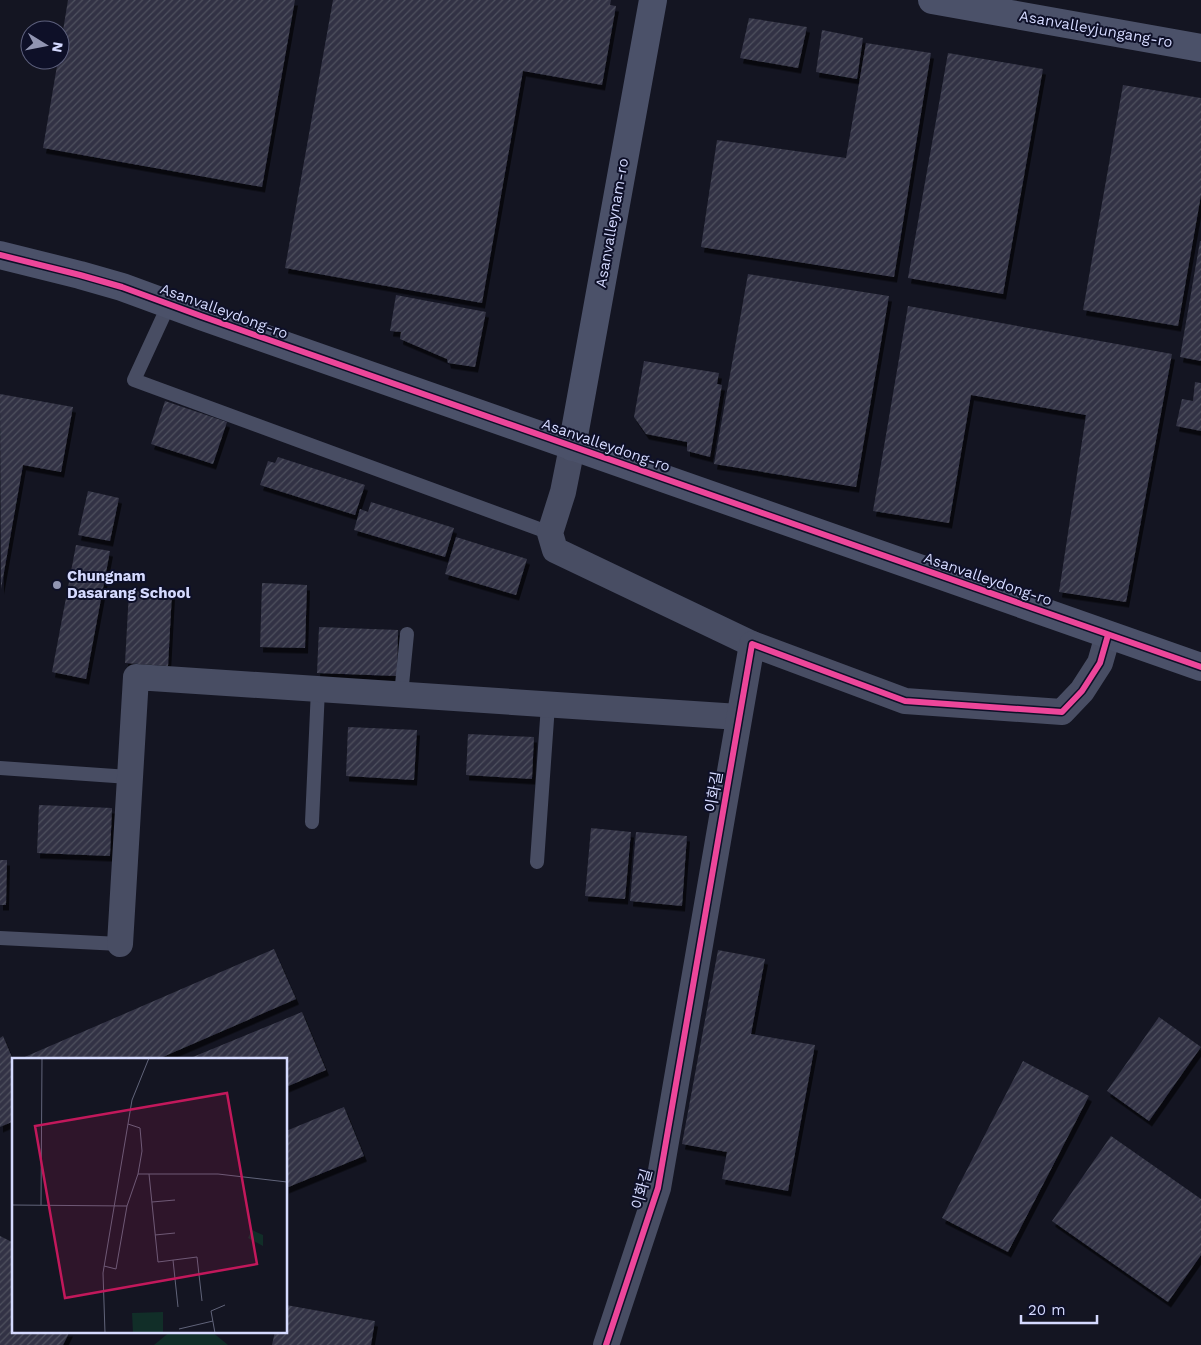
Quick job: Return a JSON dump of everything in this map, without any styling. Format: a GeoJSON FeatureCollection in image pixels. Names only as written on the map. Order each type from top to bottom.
{"type":"FeatureCollection","features":[{"type":"Feature","properties":{"kind":"street","name":"Asanvalleynam-ro"},"geometry":{"type":"LineString","coordinates":[[572,447],[653,0]]}},
{"type":"Feature","properties":{"kind":"street","name":"Asanvalleyjungang-ro"},"geometry":{"type":"LineString","coordinates":[[932,0],[1201,48]]}},
{"type":"Feature","properties":{"kind":"street","name":"Asanvalleydong-ro"},"geometry":{"type":"LineString","coordinates":[[0,255],[122,287],[1201,667]]}},
{"type":"Feature","properties":{"kind":"street"},"geometry":{"type":"LineString","coordinates":[[572,447],[563,492],[550,533],[555,550],[752,644],[905,701],[1062,712],[1082,691],[1100,663],[1108,634]]}},
{"type":"Feature","properties":{"kind":"street","name":"이화길"},"geometry":{"type":"LineString","coordinates":[[606,1345],[658,1188],[752,644]]}},
{"type":"Feature","properties":{"kind":"street"},"geometry":{"type":"LineString","coordinates":[[120,944],[136,677],[739,717]]}},
{"type":"Feature","properties":{"kind":"lane"},"geometry":{"type":"LineString","coordinates":[[169,304],[134,380],[550,533]]}},
{"type":"Feature","properties":{"kind":"lane"},"geometry":{"type":"LineString","coordinates":[[401,695],[407,634]]}},
{"type":"Feature","properties":{"kind":"lane"},"geometry":{"type":"LineString","coordinates":[[312,822],[318,689]]}},
{"type":"Feature","properties":{"kind":"lane"},"geometry":{"type":"LineString","coordinates":[[537,862],[548,704]]}},
{"type":"Feature","properties":{"kind":"lane"},"geometry":{"type":"LineString","coordinates":[[0,768],[129,777]]}},
{"type":"Feature","properties":{"kind":"lane"},"geometry":{"type":"LineString","coordinates":[[0,938],[120,944]]}},
{"type":"Feature","properties":{"kind":"green space"},"geometry":{"type":"Polygon","coordinates":[[[170,1332],[212,1332],[228,1345],[154,1345],[170,1332]]]}},
{"type":"Feature","properties":{"kind":"building"},"geometry":{"type":"Polygon","coordinates":[[[68,0],[295,0],[262,187],[43,148],[56,70],[70,70],[70,20],[65,20],[68,0]]]}},
{"type":"Feature","properties":{"kind":"building"},"geometry":{"type":"Polygon","coordinates":[[[333,0],[611,0],[610,5],[616,6],[602,85],[523,71],[482,303],[285,268],[333,0]]]}},
{"type":"Feature","properties":{"kind":"building"},"geometry":{"type":"Polygon","coordinates":[[[749,18],[807,27],[798,68],[740,58],[749,18]]]}},
{"type":"Feature","properties":{"kind":"building"},"geometry":{"type":"Polygon","coordinates":[[[822,30],[863,38],[857,79],[816,72],[822,30]]]}},
{"type":"Feature","properties":{"kind":"building"},"geometry":{"type":"Polygon","coordinates":[[[866,43],[931,53],[894,277],[701,247],[717,140],[846,158],[866,43]]]}},
{"type":"Feature","properties":{"kind":"building"},"geometry":{"type":"Polygon","coordinates":[[[948,53],[1043,69],[1003,294],[908,278],[948,53]]]}},
{"type":"Feature","properties":{"kind":"building"},"geometry":{"type":"Polygon","coordinates":[[[1123,85],[1201,98],[1201,195],[1178,326],[1083,310],[1123,85]]]}},
{"type":"Feature","properties":{"kind":"building"},"geometry":{"type":"Polygon","coordinates":[[[1201,241],[1201,361],[1180,357],[1201,241]]]}},
{"type":"Feature","properties":{"kind":"building"},"geometry":{"type":"Polygon","coordinates":[[[748,274],[889,296],[856,487],[714,464],[748,274]]]}},
{"type":"Feature","properties":{"kind":"building"},"geometry":{"type":"Polygon","coordinates":[[[396,295],[486,312],[475,367],[448,363],[447,359],[400,339],[401,332],[390,331],[396,295]]]}},
{"type":"Feature","properties":{"kind":"building"},"geometry":{"type":"Polygon","coordinates":[[[908,306],[1172,354],[1126,602],[1059,592],[1086,415],[971,395],[949,523],[873,511],[908,306]]]}},
{"type":"Feature","properties":{"kind":"building"},"geometry":{"type":"Polygon","coordinates":[[[644,361],[719,373],[717,384],[722,385],[710,457],[687,451],[687,442],[646,434],[634,417],[644,361]]]}},
{"type":"Feature","properties":{"kind":"building"},"geometry":{"type":"Polygon","coordinates":[[[1195,382],[1201,383],[1201,431],[1176,426],[1182,399],[1193,401],[1195,382]]]}},
{"type":"Feature","properties":{"kind":"building"},"geometry":{"type":"Polygon","coordinates":[[[0,394],[73,407],[61,472],[23,465],[1,589],[0,394]]]}},
{"type":"Feature","properties":{"kind":"building"},"geometry":{"type":"Polygon","coordinates":[[[165,401],[227,422],[213,464],[151,444],[165,401]]]}},
{"type":"Feature","properties":{"kind":"building"},"geometry":{"type":"Polygon","coordinates":[[[278,457],[365,485],[355,515],[260,485],[268,461],[275,463],[278,457]]]}},
{"type":"Feature","properties":{"kind":"building"},"geometry":{"type":"Polygon","coordinates":[[[88,491],[119,498],[110,541],[78,535],[88,491]]]}},
{"type":"Feature","properties":{"kind":"building"},"geometry":{"type":"Polygon","coordinates":[[[371,502],[454,528],[445,557],[354,530],[360,509],[368,512],[371,502]]]}},
{"type":"Feature","properties":{"kind":"building"},"geometry":{"type":"Polygon","coordinates":[[[456,537],[527,559],[516,595],[445,574],[456,537]]]}},
{"type":"Feature","properties":{"kind":"building"},"geometry":{"type":"Polygon","coordinates":[[[76,545],[110,551],[86,679],[52,672],[76,545]]]}},
{"type":"Feature","properties":{"kind":"building"},"geometry":{"type":"Polygon","coordinates":[[[262,583],[307,585],[305,648],[260,647],[262,583]]]}},
{"type":"Feature","properties":{"kind":"building"},"geometry":{"type":"Polygon","coordinates":[[[129,591],[172,593],[168,666],[125,663],[129,591]]]}},
{"type":"Feature","properties":{"kind":"building"},"geometry":{"type":"Polygon","coordinates":[[[319,627],[398,630],[397,676],[317,673],[319,627]]]}},
{"type":"Feature","properties":{"kind":"building"},"geometry":{"type":"Polygon","coordinates":[[[348,727],[417,730],[414,780],[346,776],[348,727]]]}},
{"type":"Feature","properties":{"kind":"building"},"geometry":{"type":"Polygon","coordinates":[[[468,734],[534,737],[532,779],[466,775],[468,734]]]}},
{"type":"Feature","properties":{"kind":"building"},"geometry":{"type":"Polygon","coordinates":[[[39,805],[112,808],[110,856],[37,853],[39,805]]]}},
{"type":"Feature","properties":{"kind":"building"},"geometry":{"type":"Polygon","coordinates":[[[591,828],[631,832],[625,899],[585,896],[591,828]]]}},
{"type":"Feature","properties":{"kind":"building"},"geometry":{"type":"Polygon","coordinates":[[[636,832],[687,836],[682,906],[630,901],[636,832]]]}},
{"type":"Feature","properties":{"kind":"building"},"geometry":{"type":"Polygon","coordinates":[[[0,860],[7,860],[6,905],[0,905],[0,860]]]}},
{"type":"Feature","properties":{"kind":"building"},"geometry":{"type":"Polygon","coordinates":[[[274,949],[296,999],[160,1058],[22,1058],[274,949]]]}},
{"type":"Feature","properties":{"kind":"building"},"geometry":{"type":"Polygon","coordinates":[[[718,950],[765,959],[751,1034],[815,1045],[788,1191],[722,1179],[727,1152],[682,1144],[718,950]]]}},
{"type":"Feature","properties":{"kind":"building"},"geometry":{"type":"Polygon","coordinates":[[[302,1012],[326,1070],[288,1086],[288,1058],[190,1058],[302,1012]]]}},
{"type":"Feature","properties":{"kind":"building"},"geometry":{"type":"Polygon","coordinates":[[[1159,1017],[1201,1047],[1149,1121],[1107,1091],[1159,1017]]]}},
{"type":"Feature","properties":{"kind":"building"},"geometry":{"type":"Polygon","coordinates":[[[3,1036],[12,1058],[12,1122],[0,1127],[0,1038],[3,1036]]]}},
{"type":"Feature","properties":{"kind":"building"},"geometry":{"type":"Polygon","coordinates":[[[1023,1061],[1089,1096],[1008,1252],[942,1218],[1023,1061]]]}},
{"type":"Feature","properties":{"kind":"building"},"geometry":{"type":"Polygon","coordinates":[[[344,1107],[364,1156],[288,1187],[288,1130],[344,1107]]]}},
{"type":"Feature","properties":{"kind":"building"},"geometry":{"type":"Polygon","coordinates":[[[1111,1136],[1201,1199],[1201,1255],[1168,1302],[1052,1221],[1111,1136]]]}},
{"type":"Feature","properties":{"kind":"building"},"geometry":{"type":"Polygon","coordinates":[[[0,1236],[12,1242],[12,1332],[70,1332],[63,1345],[0,1345],[0,1236]]]}},
{"type":"Feature","properties":{"kind":"building"},"geometry":{"type":"Polygon","coordinates":[[[288,1305],[375,1321],[371,1345],[272,1345],[275,1332],[288,1332],[288,1305]]]}},
{"type":"Feature","properties":{"kind":"cycle path"},"geometry":{"type":"LineString","coordinates":[[0,255],[122,287],[1201,667]]}},
{"type":"Feature","properties":{"kind":"cycle path"},"geometry":{"type":"LineString","coordinates":[[606,1345],[658,1188],[752,644],[905,701],[1062,712],[1082,691],[1100,663],[1108,635]]}},
{"type":"Feature","properties":{"kind":"place","name":"Chungnam Dasarang School"},"geometry":{"type":"Point","coordinates":[57,585]}}]}
